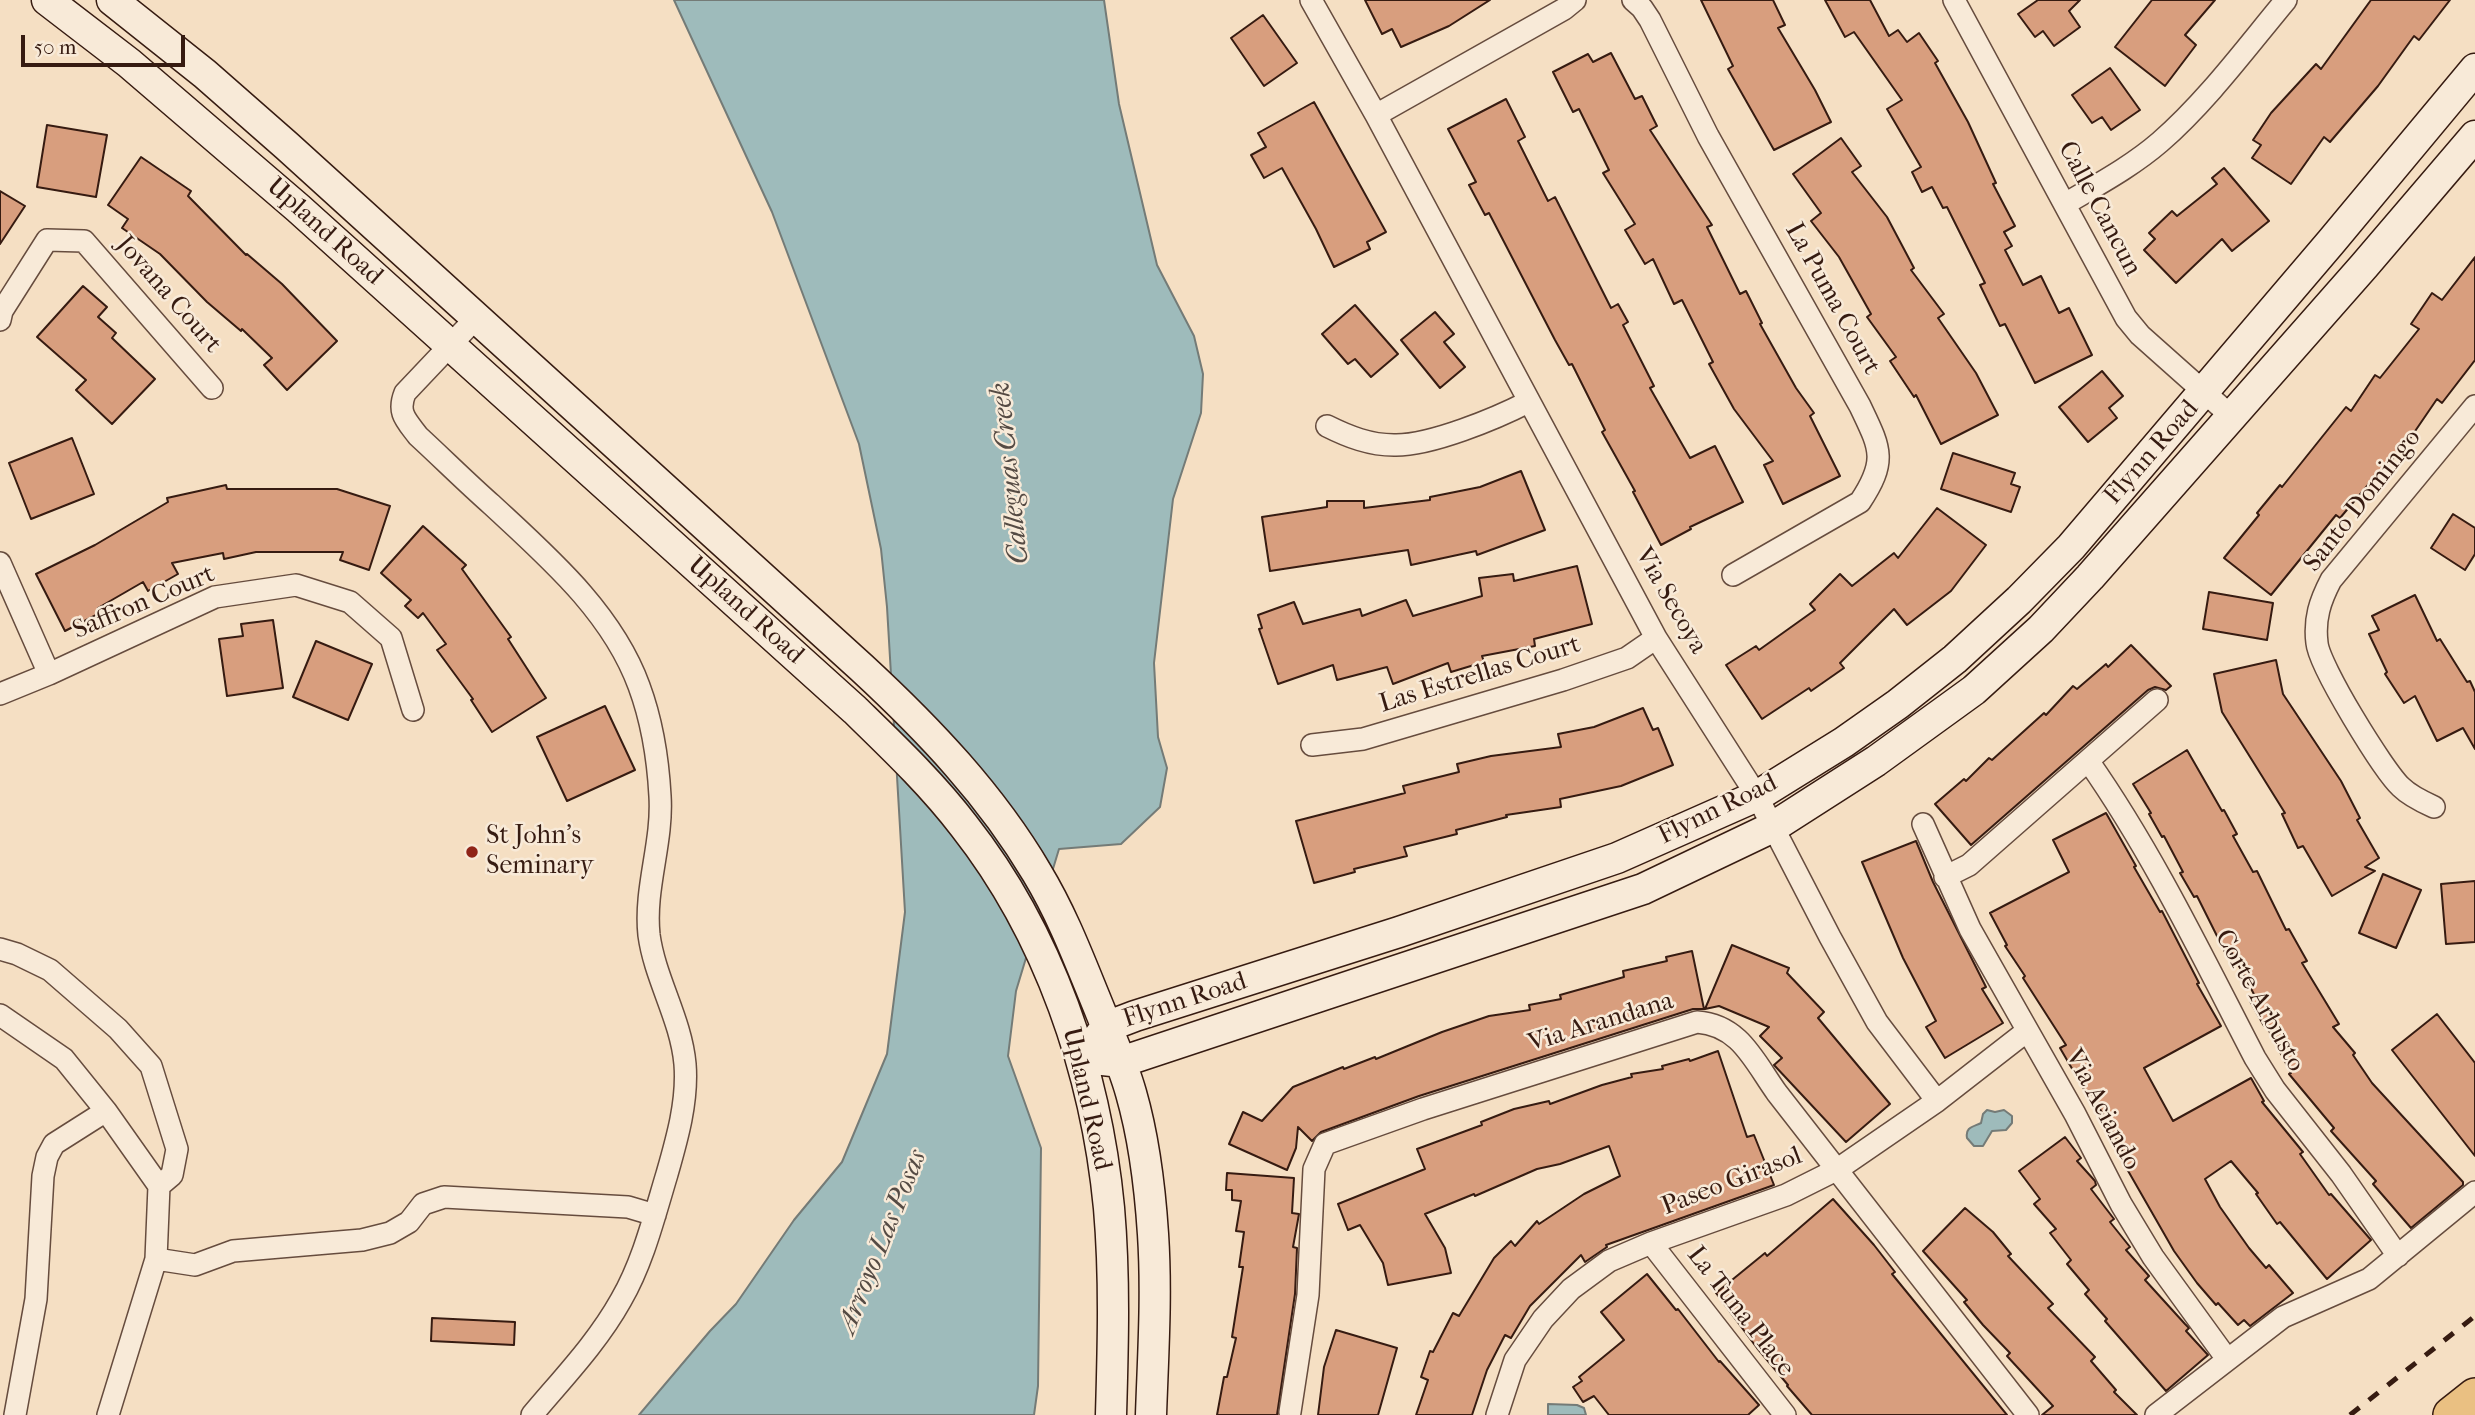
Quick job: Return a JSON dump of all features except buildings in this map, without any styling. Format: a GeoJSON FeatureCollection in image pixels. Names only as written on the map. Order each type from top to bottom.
{"type":"FeatureCollection","features":[{"type":"Feature","properties":{"kind":"main road","name":"Upland Road"},"geometry":{"type":"LineString","coordinates":[[47,0],[129,62],[222,141],[450,345],[855,710],[906,759],[965,827],[999,877],[1045,960],[1082,1059],[1100,1143],[1108,1207],[1112,1263],[1111,1415]]}},
{"type":"Feature","properties":{"kind":"main road","name":"Upland Road"},"geometry":{"type":"LineString","coordinates":[[112,0],[205,74],[862,668],[920,723],[980,790],[1038,874],[1079,954],[1121,1062],[1137,1119],[1153,1233],[1155,1317],[1151,1415]]}},
{"type":"Feature","properties":{"kind":"main road","name":"Flynn Road"},"geometry":{"type":"LineString","coordinates":[[1082,1059],[1106,1027],[1617,858],[1757,796],[1844,742],[1898,704],[1955,659],[2071,547],[2475,69]]}},
{"type":"Feature","properties":{"kind":"main road","name":"Flynn Road"},"geometry":{"type":"LineString","coordinates":[[1082,1059],[1121,1062],[1643,889],[1773,827],[1876,761],[1974,690],[2041,629],[2090,577],[2475,136]]}},
{"type":"Feature","properties":{"kind":"main road"},"geometry":{"type":"LineString","coordinates":[[2451,1415],[2475,1396]]}},
{"type":"Feature","properties":{"kind":"street","name":"Via Secoya"},"geometry":{"type":"LineString","coordinates":[[1311,0],[1376,115],[1656,638],[1757,796],[1877,1022],[1937,1101]]}},
{"type":"Feature","properties":{"kind":"street"},"geometry":{"type":"LineString","coordinates":[[1376,115],[1576,0]]}},
{"type":"Feature","properties":{"kind":"street","name":"La Puma Court"},"geometry":{"type":"LineString","coordinates":[[1633,0],[1650,20],[1708,136],[1860,406],[1877,442],[1879,463],[1874,482],[1860,502],[1733,575]]}},
{"type":"Feature","properties":{"kind":"street","name":"Calle Cancun"},"geometry":{"type":"LineString","coordinates":[[1954,0],[2126,318],[2140,335],[2231,416]]}},
{"type":"Feature","properties":{"kind":"street"},"geometry":{"type":"LineString","coordinates":[[2064,204],[2123,170],[2160,142],[2196,107],[2286,0]]}},
{"type":"Feature","properties":{"kind":"street","name":"Jovana Court"},"geometry":{"type":"LineString","coordinates":[[0,320],[2,311],[47,240],[84,241],[212,388]]}},
{"type":"Feature","properties":{"kind":"street"},"geometry":{"type":"LineString","coordinates":[[476,318],[405,393],[401,404],[403,416],[418,436],[541,550],[600,615],[623,651],[639,686],[655,743],[661,799],[658,845],[647,916],[651,951],[679,1029],[685,1065],[684,1106],[640,1260],[622,1300],[596,1340],[532,1415]]}},
{"type":"Feature","properties":{"kind":"street"},"geometry":{"type":"LineString","coordinates":[[1327,426],[1353,439],[1397,446],[1424,441],[1495,419],[1528,402]]}},
{"type":"Feature","properties":{"kind":"street","name":"Santo Domingo"},"geometry":{"type":"LineString","coordinates":[[2434,807],[2402,788],[2364,734],[2326,668],[2317,646],[2315,621],[2322,597],[2331,580],[2472,416]]}},
{"type":"Feature","properties":{"kind":"street"},"geometry":{"type":"LineString","coordinates":[[0,563],[49,674]]}},
{"type":"Feature","properties":{"kind":"street","name":"Saffron Court"},"geometry":{"type":"LineString","coordinates":[[0,694],[215,597],[296,585],[350,601],[391,638],[413,710]]}},
{"type":"Feature","properties":{"kind":"street","name":"Las Estrellas Court"},"geometry":{"type":"LineString","coordinates":[[1312,746],[1363,739],[1563,680],[1627,659],[1656,638]]}},
{"type":"Feature","properties":{"kind":"street"},"geometry":{"type":"LineString","coordinates":[[1945,877],[1969,865],[2157,701]]}},
{"type":"Feature","properties":{"kind":"street","name":"Corte Arbusto"},"geometry":{"type":"LineString","coordinates":[[2089,762],[2148,853],[2269,1080],[2341,1174],[2398,1256]]}},
{"type":"Feature","properties":{"kind":"street","name":"Via Aciando"},"geometry":{"type":"LineString","coordinates":[[1923,824],[1969,929],[2075,1114],[2121,1204],[2152,1257],[2227,1359]]}},
{"type":"Feature","properties":{"kind":"street"},"geometry":{"type":"LineString","coordinates":[[0,949],[50,970],[118,1029],[150,1066],[177,1149],[172,1175],[159,1186]]}},
{"type":"Feature","properties":{"kind":"street"},"geometry":{"type":"LineString","coordinates":[[0,1015],[64,1059],[106,1111],[159,1186],[156,1259],[108,1415]]}},
{"type":"Feature","properties":{"kind":"street","name":"Via Arandana"},"geometry":{"type":"LineString","coordinates":[[1290,1412],[1308,1295],[1314,1169],[1325,1144],[1514,1079],[1697,1022],[1711,1023],[1726,1029],[1737,1038],[2028,1415]]}},
{"type":"Feature","properties":{"kind":"street","name":"Paseo Girasol"},"geometry":{"type":"LineString","coordinates":[[1497,1415],[1515,1360],[1543,1319],[1571,1289],[1609,1261],[1651,1243],[1786,1195],[1838,1169],[1937,1101],[2027,1031]]}},
{"type":"Feature","properties":{"kind":"street"},"geometry":{"type":"LineString","coordinates":[[15,1415],[36,1298],[43,1176],[47,1157],[54,1144],[106,1111]]}},
{"type":"Feature","properties":{"kind":"street"},"geometry":{"type":"LineString","coordinates":[[2157,1415],[2283,1317],[2369,1279],[2475,1192]]}},
{"type":"Feature","properties":{"kind":"street"},"geometry":{"type":"LineString","coordinates":[[156,1259],[195,1265],[233,1251],[362,1240],[390,1233],[409,1222],[424,1204],[444,1197],[628,1207],[655,1215]]}},
{"type":"Feature","properties":{"kind":"street","name":"La Tuna Place"},"geometry":{"type":"LineString","coordinates":[[1651,1243],[1785,1415]]}},
{"type":"Feature","properties":{"kind":"water"},"geometry":{"type":"Polygon","coordinates":[[[674,0],[1104,0],[1119,104],[1157,265],[1194,336],[1203,374],[1201,413],[1173,499],[1154,663],[1158,737],[1167,768],[1160,807],[1121,844],[1059,849],[1016,991],[1008,1056],[1041,1148],[1038,1386],[1034,1415],[639,1415],[736,1304],[794,1220],[842,1162],[887,1054],[905,912],[887,607],[881,549],[859,444],[772,212],[674,0]]]}},
{"type":"Feature","properties":{"kind":"water"},"geometry":{"type":"Polygon","coordinates":[[[1987,1110],[2004,1110],[2012,1116],[2012,1123],[2006,1130],[1992,1131],[1983,1146],[1974,1146],[1967,1138],[1967,1132],[1981,1123],[1987,1110]]]}},
{"type":"Feature","properties":{"kind":"water"},"geometry":{"type":"Polygon","coordinates":[[[1548,1404],[1577,1405],[1584,1408],[1586,1415],[1548,1415],[1548,1404]]]}},
{"type":"Feature","properties":{"kind":"railway"},"geometry":{"type":"LineString","coordinates":[[2350,1415],[2475,1316]]}},
{"type":"Feature","properties":{"kind":"place","name":"St John's Seminary"},"geometry":{"type":"Point","coordinates":[472,852]}},
{"type":"Feature","properties":{"kind":"water label","name":"Calleguas Creek"},"geometry":{"type":"Point","coordinates":[1011,473]}},
{"type":"Feature","properties":{"kind":"water label","name":"Arroyo Las Posas"},"geometry":{"type":"Point","coordinates":[883,1242]}}]}
